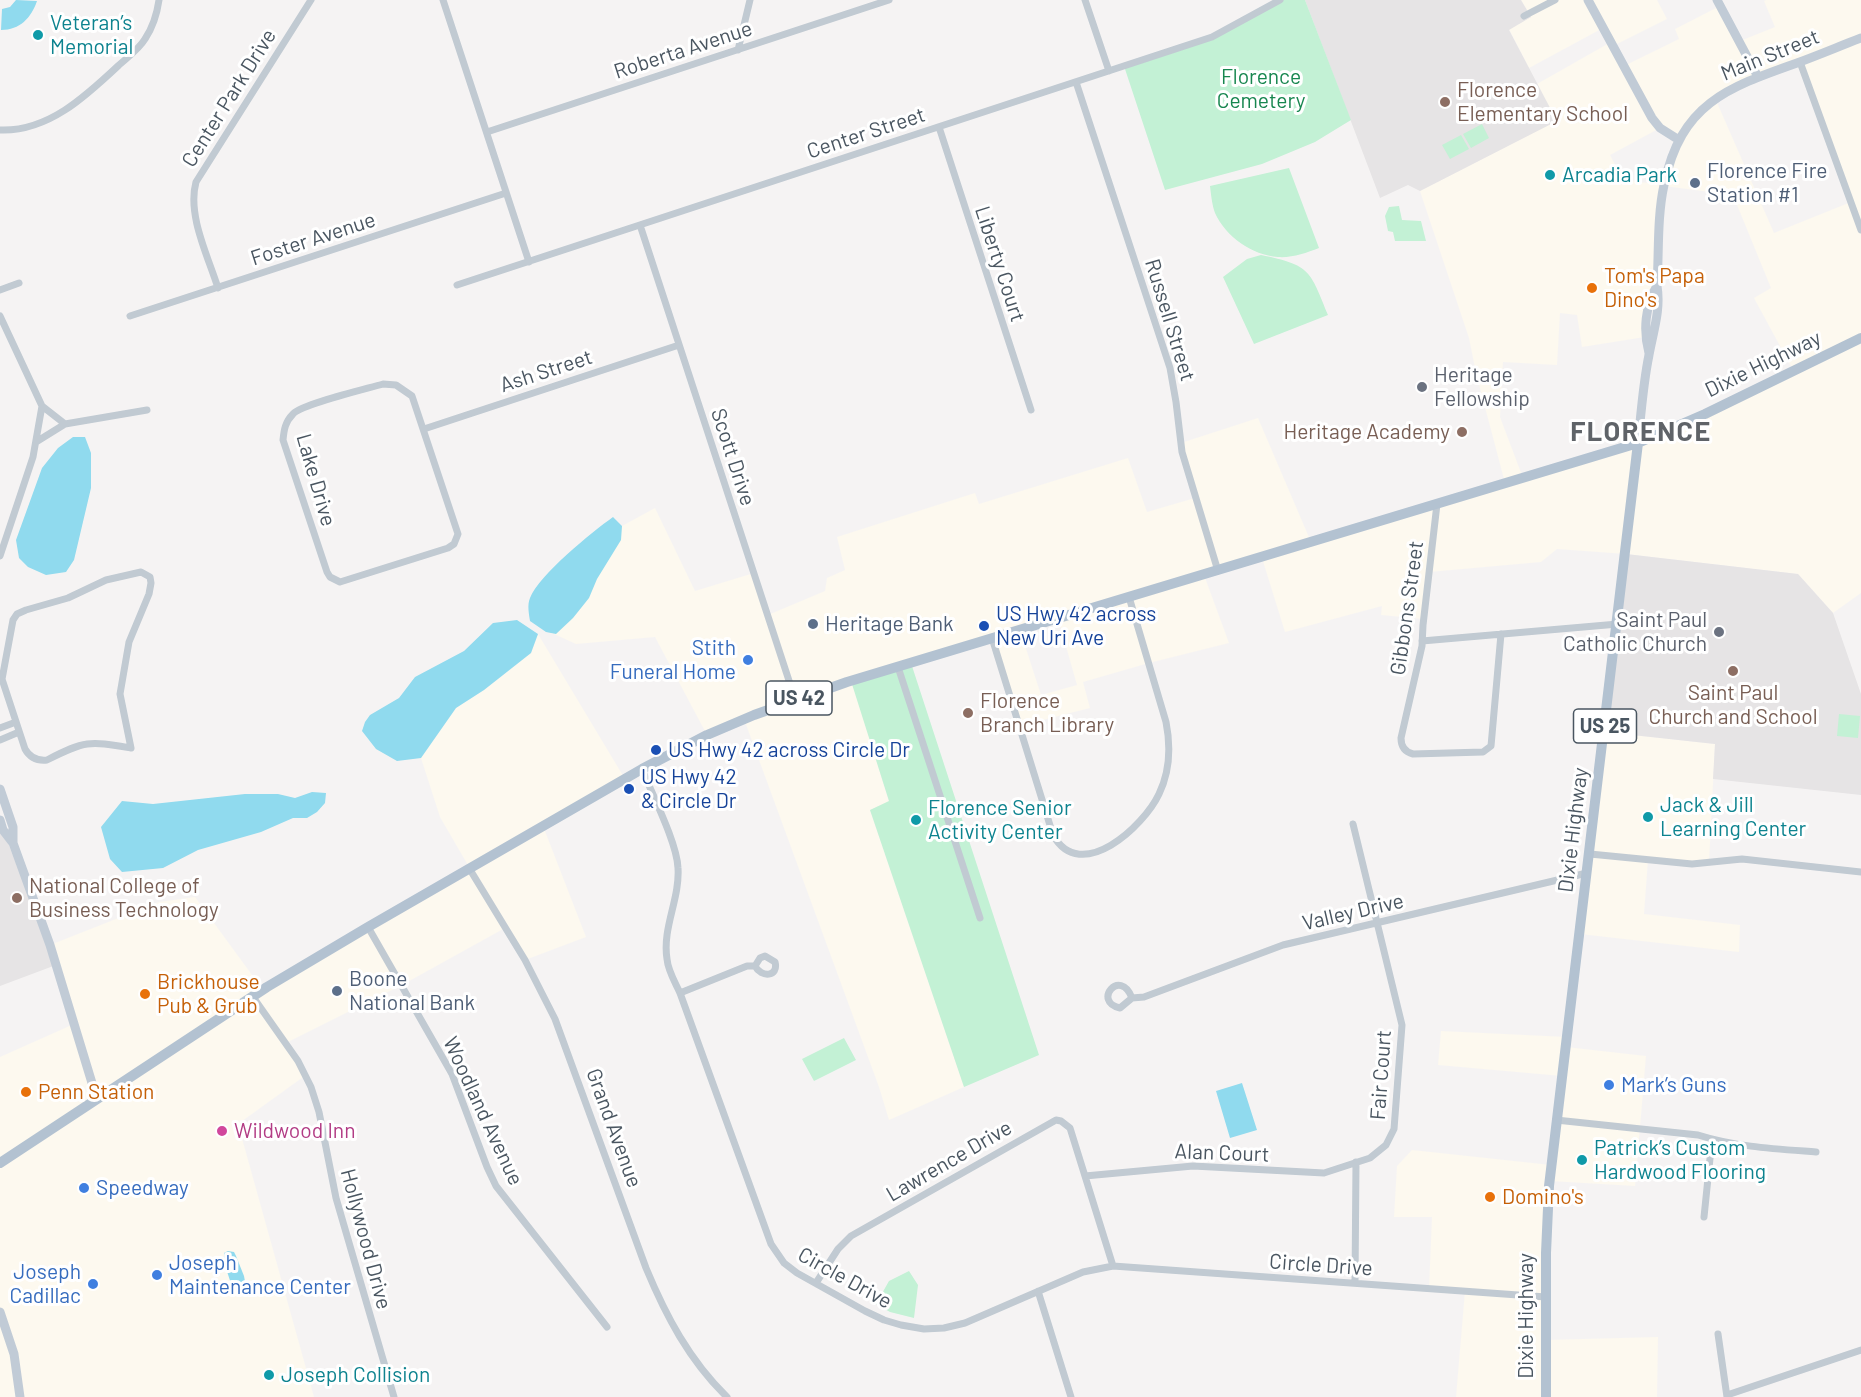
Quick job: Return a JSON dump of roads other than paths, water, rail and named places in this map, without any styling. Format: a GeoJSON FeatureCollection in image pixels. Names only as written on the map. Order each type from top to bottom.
{"type":"FeatureCollection","features":[{"type":"Feature","properties":{"kind":"main road","name":"Dixie Highway"},"geometry":{"type":"LineString","coordinates":[[1546,1397],[1549,1186],[1638,443],[1705,414],[1861,338]]}},
{"type":"Feature","properties":{"kind":"main road","name":"US 42"},"geometry":{"type":"LineString","coordinates":[[0,1163],[253,997],[368,927],[642,769],[707,735],[795,699],[1638,443]]}},
{"type":"Feature","properties":{"kind":"street"},"geometry":{"type":"LineString","coordinates":[[0,130],[26,129],[76,104],[89,94],[144,42],[156,17],[159,0]]}},
{"type":"Feature","properties":{"kind":"street","name":"Center Park Drive"},"geometry":{"type":"LineString","coordinates":[[218,288],[194,213],[193,197],[196,182],[311,0]]}},
{"type":"Feature","properties":{"kind":"street"},"geometry":{"type":"LineString","coordinates":[[443,0],[529,262]]}},
{"type":"Feature","properties":{"kind":"street"},"geometry":{"type":"LineString","coordinates":[[738,50],[750,0]]}},
{"type":"Feature","properties":{"kind":"street","name":"Roberta Avenue"},"geometry":{"type":"LineString","coordinates":[[487,132],[889,0]]}},
{"type":"Feature","properties":{"kind":"street"},"geometry":{"type":"LineString","coordinates":[[1085,0],[1109,71]]}},
{"type":"Feature","properties":{"kind":"street","name":"Center Street"},"geometry":{"type":"LineString","coordinates":[[457,285],[1212,37],[1280,0]]}},
{"type":"Feature","properties":{"kind":"street"},"geometry":{"type":"LineString","coordinates":[[1524,16],[1555,0]]}},
{"type":"Feature","properties":{"kind":"street"},"geometry":{"type":"LineString","coordinates":[[1588,0],[1652,118],[1660,128],[1679,140]]}},
{"type":"Feature","properties":{"kind":"street"},"geometry":{"type":"LineString","coordinates":[[1717,0],[1758,77]]}},
{"type":"Feature","properties":{"kind":"street","name":"Main Street"},"geometry":{"type":"LineString","coordinates":[[1638,443],[1649,353],[1645,337],[1650,297],[1657,286],[1664,185],[1679,140],[1695,116],[1715,97],[1758,77],[1861,38]]}},
{"type":"Feature","properties":{"kind":"street"},"geometry":{"type":"LineString","coordinates":[[1800,62],[1861,230]]}},
{"type":"Feature","properties":{"kind":"street","name":"Russell Street"},"geometry":{"type":"LineString","coordinates":[[1076,82],[1170,368],[1182,452],[1218,571]]}},
{"type":"Feature","properties":{"kind":"street","name":"Liberty Court"},"geometry":{"type":"LineString","coordinates":[[939,127],[1031,410]]}},
{"type":"Feature","properties":{"kind":"street","name":"Foster Avenue"},"geometry":{"type":"LineString","coordinates":[[130,316],[506,193]]}},
{"type":"Feature","properties":{"kind":"street","name":"Scott Drive"},"geometry":{"type":"LineString","coordinates":[[640,225],[795,699]]}},
{"type":"Feature","properties":{"kind":"street"},"geometry":{"type":"LineString","coordinates":[[0,290],[19,283]]}},
{"type":"Feature","properties":{"kind":"street"},"geometry":{"type":"LineString","coordinates":[[0,316],[42,406],[65,424]]}},
{"type":"Feature","properties":{"kind":"street","name":"Ash Street"},"geometry":{"type":"LineString","coordinates":[[424,429],[679,345]]}},
{"type":"Feature","properties":{"kind":"street","name":"Lake Drive"},"geometry":{"type":"LineString","coordinates":[[389,384],[402,387],[412,396],[424,429],[458,530],[457,539],[448,548],[344,581],[335,580],[327,572],[284,440],[287,421],[301,408],[389,384]]}},
{"type":"Feature","properties":{"kind":"street"},"geometry":{"type":"LineString","coordinates":[[0,556],[36,442],[42,406]]}},
{"type":"Feature","properties":{"kind":"street"},"geometry":{"type":"LineString","coordinates":[[36,442],[65,424],[147,410]]}},
{"type":"Feature","properties":{"kind":"street","name":"Gibbons Street"},"geometry":{"type":"LineString","coordinates":[[1437,504],[1422,641],[1401,738],[1405,751],[1413,754],[1483,752],[1491,746],[1501,634]]}},
{"type":"Feature","properties":{"kind":"street"},"geometry":{"type":"LineString","coordinates":[[141,572],[148,575],[151,580],[150,588],[129,642],[120,694],[131,748],[85,742],[47,760],[41,760],[31,757],[19,732],[4,688],[2,673],[12,624],[17,614],[68,598],[106,580],[141,572]]}},
{"type":"Feature","properties":{"kind":"street"},"geometry":{"type":"LineString","coordinates":[[992,638],[1053,835],[1060,845],[1071,852],[1084,854],[1098,851],[1121,840],[1142,821],[1159,795],[1168,766],[1169,744],[1166,722],[1129,597]]}},
{"type":"Feature","properties":{"kind":"street"},"geometry":{"type":"LineString","coordinates":[[1422,641],[1618,624]]}},
{"type":"Feature","properties":{"kind":"street"},"geometry":{"type":"LineString","coordinates":[[898,667],[980,918]]}},
{"type":"Feature","properties":{"kind":"street"},"geometry":{"type":"LineString","coordinates":[[0,728],[16,722]]}},
{"type":"Feature","properties":{"kind":"street"},"geometry":{"type":"LineString","coordinates":[[0,740],[19,732]]}},
{"type":"Feature","properties":{"kind":"street","name":"Circle Drive"},"geometry":{"type":"LineString","coordinates":[[642,769],[674,849],[678,866],[676,894],[667,928],[668,968],[680,993],[771,1244],[784,1263],[797,1273],[884,1320],[924,1329],[944,1328],[965,1323],[1083,1272],[1113,1266],[1546,1297]]}},
{"type":"Feature","properties":{"kind":"street"},"geometry":{"type":"LineString","coordinates":[[0,789],[13,828],[13,843]]}},
{"type":"Feature","properties":{"kind":"street"},"geometry":{"type":"LineString","coordinates":[[0,820],[3,830],[13,843],[56,965],[92,1083],[99,1096]]}},
{"type":"Feature","properties":{"kind":"street","name":"Fair Court"},"geometry":{"type":"LineString","coordinates":[[1353,824],[1402,1025],[1395,1122],[1391,1139],[1382,1150],[1370,1158],[1356,1162]]}},
{"type":"Feature","properties":{"kind":"street"},"geometry":{"type":"LineString","coordinates":[[1590,854],[1692,864],[1742,860],[1861,872]]}},
{"type":"Feature","properties":{"kind":"street","name":"Grand Avenue"},"geometry":{"type":"LineString","coordinates":[[469,868],[525,960],[555,1019],[646,1268],[663,1308],[690,1355],[727,1397]]}},
{"type":"Feature","properties":{"kind":"street","name":"Valley Drive"},"geometry":{"type":"LineString","coordinates":[[1132,998],[1144,997],[1283,945],[1587,873]]}},
{"type":"Feature","properties":{"kind":"street","name":"Woodland Avenue"},"geometry":{"type":"LineString","coordinates":[[368,927],[452,1074],[496,1186],[607,1327]]}},
{"type":"Feature","properties":{"kind":"street"},"geometry":{"type":"LineString","coordinates":[[680,993],[747,966],[755,966]]}},
{"type":"Feature","properties":{"kind":"street","name":"Hollywood Drive"},"geometry":{"type":"LineString","coordinates":[[253,997],[298,1061],[311,1087],[319,1112],[336,1198],[394,1397]]}},
{"type":"Feature","properties":{"kind":"street"},"geometry":{"type":"LineString","coordinates":[[1556,1119],[1698,1135],[1779,1150],[1816,1152]]}},
{"type":"Feature","properties":{"kind":"street","name":"Lawrence Drive"},"geometry":{"type":"LineString","coordinates":[[816,1283],[838,1249],[851,1236],[1052,1121],[1061,1120],[1070,1128],[1085,1176]]}},
{"type":"Feature","properties":{"kind":"street"},"geometry":{"type":"LineString","coordinates":[[1704,1218],[1712,1139]]}},
{"type":"Feature","properties":{"kind":"street"},"geometry":{"type":"LineString","coordinates":[[1355,1283],[1356,1162]]}},
{"type":"Feature","properties":{"kind":"street","name":"Alan Court"},"geometry":{"type":"LineString","coordinates":[[1085,1176],[1193,1166],[1314,1174],[1356,1162]]}},
{"type":"Feature","properties":{"kind":"street"},"geometry":{"type":"LineString","coordinates":[[1085,1176],[1113,1266]]}},
{"type":"Feature","properties":{"kind":"street"},"geometry":{"type":"LineString","coordinates":[[1038,1291],[1071,1397]]}},
{"type":"Feature","properties":{"kind":"street"},"geometry":{"type":"LineString","coordinates":[[0,1312],[14,1354],[21,1397]]}},
{"type":"Feature","properties":{"kind":"street"},"geometry":{"type":"LineString","coordinates":[[1718,1334],[1727,1396],[1861,1350]]}},
{"type":"Feature","properties":{"kind":"street"},"geometry":{"type":"LineString","coordinates":[[714,1397],[720,1390]]}},
{"type":"Feature","properties":{"kind":"water"},"geometry":{"type":"Polygon","coordinates":[[[16,0],[37,1],[32,13],[24,22],[14,28],[1,30],[2,9],[10,7],[16,0]]]}},
{"type":"Feature","properties":{"kind":"water"},"geometry":{"type":"Polygon","coordinates":[[[73,437],[85,437],[91,453],[91,488],[74,560],[66,572],[46,575],[28,567],[19,558],[16,540],[42,468],[58,448],[73,437]]]}},
{"type":"Feature","properties":{"kind":"water"},"geometry":{"type":"Polygon","coordinates":[[[613,517],[622,526],[621,540],[597,579],[589,598],[556,634],[546,632],[530,621],[528,610],[530,598],[535,589],[567,554],[613,517]]]}},
{"type":"Feature","properties":{"kind":"water"},"geometry":{"type":"Polygon","coordinates":[[[517,620],[538,634],[531,653],[484,690],[456,708],[421,758],[397,761],[376,749],[362,731],[370,715],[399,698],[415,677],[464,651],[493,623],[517,620]]]}},
{"type":"Feature","properties":{"kind":"water"},"geometry":{"type":"Polygon","coordinates":[[[312,792],[326,793],[325,803],[307,818],[293,818],[261,832],[198,850],[163,868],[122,872],[110,859],[101,827],[122,801],[153,804],[245,794],[278,794],[295,798],[312,792]]]}},
{"type":"Feature","properties":{"kind":"water"},"geometry":{"type":"Polygon","coordinates":[[[1242,1083],[1257,1130],[1230,1138],[1216,1091],[1242,1083]]]}},
{"type":"Feature","properties":{"kind":"water"},"geometry":{"type":"Polygon","coordinates":[[[234,1252],[244,1276],[246,1287],[239,1293],[234,1293],[224,1262],[224,1253],[234,1252]]]}},
{"type":"Feature","properties":{"kind":"place","name":"Veteran’s Memorial"},"geometry":{"type":"Point","coordinates":[38,35]}},
{"type":"Feature","properties":{"kind":"place","name":"Florence Elementary School"},"geometry":{"type":"Point","coordinates":[1445,102]}},
{"type":"Feature","properties":{"kind":"place","name":"Arcadia Park"},"geometry":{"type":"Point","coordinates":[1550,175]}},
{"type":"Feature","properties":{"kind":"place","name":"Florence Fire Station #1"},"geometry":{"type":"Point","coordinates":[1695,183]}},
{"type":"Feature","properties":{"kind":"place","name":"Tom's Papa Dino's"},"geometry":{"type":"Point","coordinates":[1592,288]}},
{"type":"Feature","properties":{"kind":"place","name":"Heritage Fellowship"},"geometry":{"type":"Point","coordinates":[1422,387]}},
{"type":"Feature","properties":{"kind":"place","name":"Heritage Academy"},"geometry":{"type":"Point","coordinates":[1462,432]}},
{"type":"Feature","properties":{"kind":"place","name":"Heritage Bank"},"geometry":{"type":"Point","coordinates":[813,624]}},
{"type":"Feature","properties":{"kind":"place","name":"US Hwy 42 across New Uri Ave"},"geometry":{"type":"Point","coordinates":[984,626]}},
{"type":"Feature","properties":{"kind":"place","name":"Saint Paul Catholic Church"},"geometry":{"type":"Point","coordinates":[1719,632]}},
{"type":"Feature","properties":{"kind":"place","name":"Stith Funeral Home"},"geometry":{"type":"Point","coordinates":[748,660]}},
{"type":"Feature","properties":{"kind":"place","name":"Saint Paul Church and School"},"geometry":{"type":"Point","coordinates":[1733,671]}},
{"type":"Feature","properties":{"kind":"place","name":"Florence Branch Library"},"geometry":{"type":"Point","coordinates":[968,713]}},
{"type":"Feature","properties":{"kind":"place","name":"US Hwy 42 across Circle Dr"},"geometry":{"type":"Point","coordinates":[656,750]}},
{"type":"Feature","properties":{"kind":"place","name":"US Hwy 42 & Circle Dr"},"geometry":{"type":"Point","coordinates":[629,789]}},
{"type":"Feature","properties":{"kind":"place","name":"Jack & Jill Learning Center"},"geometry":{"type":"Point","coordinates":[1648,817]}},
{"type":"Feature","properties":{"kind":"place","name":"Florence Senior Activity Center"},"geometry":{"type":"Point","coordinates":[916,820]}},
{"type":"Feature","properties":{"kind":"place","name":"National College of Business Technology"},"geometry":{"type":"Point","coordinates":[17,898]}},
{"type":"Feature","properties":{"kind":"place","name":"Boone National Bank"},"geometry":{"type":"Point","coordinates":[337,991]}},
{"type":"Feature","properties":{"kind":"place","name":"Brickhouse Pub & Grub"},"geometry":{"type":"Point","coordinates":[145,994]}},
{"type":"Feature","properties":{"kind":"place","name":"Mark’s Guns"},"geometry":{"type":"Point","coordinates":[1609,1085]}},
{"type":"Feature","properties":{"kind":"place","name":"Penn Station"},"geometry":{"type":"Point","coordinates":[26,1092]}},
{"type":"Feature","properties":{"kind":"place","name":"Wildwood Inn"},"geometry":{"type":"Point","coordinates":[222,1131]}},
{"type":"Feature","properties":{"kind":"place","name":"Patrick’s Custom Hardwood Flooring"},"geometry":{"type":"Point","coordinates":[1582,1160]}},
{"type":"Feature","properties":{"kind":"place","name":"Speedway"},"geometry":{"type":"Point","coordinates":[84,1188]}},
{"type":"Feature","properties":{"kind":"place","name":"Domino's"},"geometry":{"type":"Point","coordinates":[1490,1197]}},
{"type":"Feature","properties":{"kind":"place","name":"Joseph Maintenance Center"},"geometry":{"type":"Point","coordinates":[157,1275]}},
{"type":"Feature","properties":{"kind":"place","name":"Joseph Cadillac"},"geometry":{"type":"Point","coordinates":[93,1284]}},
{"type":"Feature","properties":{"kind":"place","name":"Joseph Collision"},"geometry":{"type":"Point","coordinates":[269,1375]}},
{"type":"Feature","properties":{"kind":"district","name":"FLORENCE"},"geometry":{"type":"Point","coordinates":[1641,432]}},
{"type":"Feature","properties":{"kind":"park label","name":"Florence Cemetery"},"geometry":{"type":"Point","coordinates":[1261,89]}}]}
